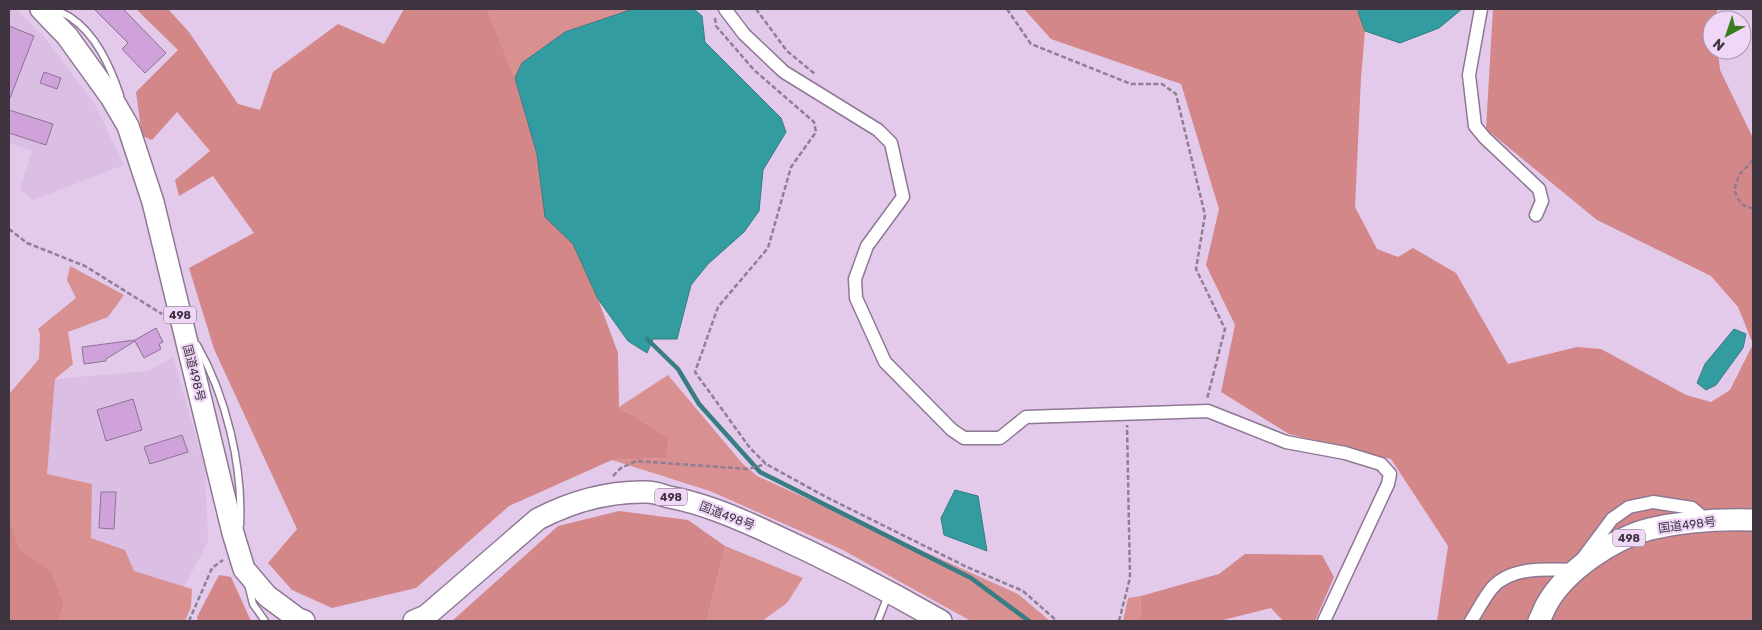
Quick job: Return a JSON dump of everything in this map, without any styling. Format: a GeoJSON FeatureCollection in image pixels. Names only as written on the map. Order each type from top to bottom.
{"type":"FeatureCollection","features":[{"type":"Feature","properties":{"kind":"highway","name":"国道498号"},"geometry":{"type":"LineString","coordinates":[[41,9],[67,36],[111,97],[128,126],[153,202],[240,559],[267,596],[298,620],[304,621]]}},
{"type":"Feature","properties":{"kind":"highway","name":"国道498号"},"geometry":{"type":"LineString","coordinates":[[414,621],[426,616],[538,519],[559,508],[587,499],[616,494],[648,492],[684,500],[723,512],[780,537],[889,591],[941,621]]}},
{"type":"Feature","properties":{"kind":"highway","name":"国道498号"},"geometry":{"type":"LineString","coordinates":[[1539,621],[1547,603],[1574,570],[1610,546],[1649,530],[1706,520],[1753,520]]}},
{"type":"Feature","properties":{"kind":"street"},"geometry":{"type":"LineString","coordinates":[[725,9],[744,34],[784,72],[878,130],[891,143],[903,197],[867,246],[855,279],[856,298],[885,362],[952,430],[964,438],[1000,438],[1026,416],[1208,412],[1286,442],[1345,453],[1381,464],[1390,474],[1388,484],[1324,621]]}},
{"type":"Feature","properties":{"kind":"street"},"geometry":{"type":"LineString","coordinates":[[1481,9],[1469,75],[1475,126],[1485,138],[1539,189],[1542,200],[1536,215]]}},
{"type":"Feature","properties":{"kind":"street"},"geometry":{"type":"LineString","coordinates":[[1471,621],[1492,588],[1506,576],[1543,569],[1574,570],[1612,519],[1629,507],[1653,502],[1692,508],[1706,520]]}},
{"type":"Feature","properties":{"kind":"lane"},"geometry":{"type":"LineString","coordinates":[[50,9],[69,16],[92,38],[111,68],[128,126]]}},
{"type":"Feature","properties":{"kind":"lane"},"geometry":{"type":"LineString","coordinates":[[240,559],[253,604],[265,621]]}},
{"type":"Feature","properties":{"kind":"lane"},"geometry":{"type":"LineString","coordinates":[[878,621],[889,591]]}},
{"type":"Feature","properties":{"kind":"path"},"geometry":{"type":"LineString","coordinates":[[756,9],[787,51],[818,76]]}},
{"type":"Feature","properties":{"kind":"path"},"geometry":{"type":"LineString","coordinates":[[1007,9],[1032,44],[1131,84],[1162,84],[1176,94],[1205,215],[1196,268],[1225,329],[1206,401],[1208,412]]}},
{"type":"Feature","properties":{"kind":"path"},"geometry":{"type":"LineString","coordinates":[[714,17],[716,26],[754,70],[814,122],[816,132],[790,166],[768,248],[718,307],[695,372],[750,448],[766,464],[826,497],[1022,591],[1057,621]]}},
{"type":"Feature","properties":{"kind":"path"},"geometry":{"type":"LineString","coordinates":[[1753,160],[1740,174],[1734,190],[1741,204],[1753,209]]}},
{"type":"Feature","properties":{"kind":"path"},"geometry":{"type":"LineString","coordinates":[[9,230],[27,243],[85,266],[163,315],[181,318]]}},
{"type":"Feature","properties":{"kind":"path"},"geometry":{"type":"LineString","coordinates":[[1120,621],[1130,578],[1126,414]]}},
{"type":"Feature","properties":{"kind":"path"},"geometry":{"type":"LineString","coordinates":[[607,480],[621,468],[636,461],[748,469],[766,464]]}},
{"type":"Feature","properties":{"kind":"path"},"geometry":{"type":"LineString","coordinates":[[189,621],[212,568],[240,559]]}},
{"type":"Feature","properties":{"kind":"shaded area"},"geometry":{"type":"Polygon","coordinates":[[[9,9],[16,9],[45,38],[94,103],[124,165],[33,200],[20,189],[32,151],[9,143],[9,9]]]}},
{"type":"Feature","properties":{"kind":"shaded area"},"geometry":{"type":"Polygon","coordinates":[[[136,9],[168,9],[189,32],[238,104],[260,110],[273,72],[338,24],[384,44],[404,9],[487,9],[515,78],[537,154],[545,216],[573,244],[598,299],[618,353],[619,407],[669,438],[667,458],[612,460],[509,506],[416,588],[332,608],[292,590],[268,563],[297,529],[214,349],[189,268],[254,233],[213,176],[179,196],[175,180],[210,151],[177,112],[152,140],[142,136],[136,92],[178,50],[136,9]]]}},
{"type":"Feature","properties":{"kind":"shaded area"},"geometry":{"type":"Polygon","coordinates":[[[487,9],[633,9],[565,32],[522,63],[515,78],[487,9]]]}},
{"type":"Feature","properties":{"kind":"shaded area"},"geometry":{"type":"Polygon","coordinates":[[[633,9],[694,9],[702,16],[705,42],[781,118],[786,132],[763,170],[759,211],[744,232],[708,264],[691,285],[677,339],[653,339],[647,353],[628,341],[598,299],[573,244],[545,217],[537,154],[515,78],[522,63],[565,32],[633,9]]]}},
{"type":"Feature","properties":{"kind":"shaded area"},"geometry":{"type":"Polygon","coordinates":[[[1024,9],[1359,9],[1358,12],[1365,31],[1355,207],[1377,249],[1398,257],[1413,248],[1456,273],[1508,364],[1577,347],[1601,349],[1686,395],[1711,402],[1730,390],[1753,344],[1753,621],[1437,621],[1448,546],[1391,459],[1289,434],[1221,392],[1235,325],[1206,265],[1219,209],[1181,84],[1051,39],[1024,9]]]}},
{"type":"Feature","properties":{"kind":"shaded area"},"geometry":{"type":"Polygon","coordinates":[[[1359,9],[1462,9],[1439,28],[1400,43],[1365,31],[1358,12],[1359,9]]]}},
{"type":"Feature","properties":{"kind":"shaded area"},"geometry":{"type":"Polygon","coordinates":[[[1493,9],[1717,9],[1702,10],[1702,60],[1719,60],[1720,70],[1753,138],[1753,344],[1738,307],[1711,276],[1597,220],[1486,129],[1493,9]]]}},
{"type":"Feature","properties":{"kind":"shaded area"},"geometry":{"type":"Polygon","coordinates":[[[70,266],[124,295],[108,317],[68,332],[73,364],[55,379],[47,474],[92,484],[91,538],[125,550],[134,571],[192,589],[191,607],[185,621],[59,621],[64,603],[51,573],[19,548],[9,517],[9,394],[39,359],[40,334],[38,329],[76,298],[67,280],[70,266]]]}},
{"type":"Feature","properties":{"kind":"shaded area"},"geometry":{"type":"Polygon","coordinates":[[[1734,329],[1746,334],[1743,348],[1716,385],[1706,390],[1697,383],[1705,364],[1734,329]]]}},
{"type":"Feature","properties":{"kind":"shaded area"},"geometry":{"type":"Polygon","coordinates":[[[173,357],[205,469],[208,541],[184,587],[134,571],[125,550],[91,538],[92,484],[47,474],[55,379],[148,371],[173,357]]]}},
{"type":"Feature","properties":{"kind":"shaded area"},"geometry":{"type":"Polygon","coordinates":[[[668,375],[742,463],[757,476],[1018,594],[1050,621],[971,621],[841,549],[710,491],[612,460],[667,458],[669,438],[619,407],[668,375]]]}},
{"type":"Feature","properties":{"kind":"shaded area"},"geometry":{"type":"Polygon","coordinates":[[[955,490],[978,496],[987,551],[944,535],[941,518],[955,490]]]}},
{"type":"Feature","properties":{"kind":"shaded area"},"geometry":{"type":"Polygon","coordinates":[[[619,511],[688,520],[725,546],[707,621],[452,621],[558,526],[619,511]]]}},
{"type":"Feature","properties":{"kind":"shaded area"},"geometry":{"type":"Polygon","coordinates":[[[9,517],[19,548],[51,572],[64,603],[59,621],[9,621],[9,517]]]}},
{"type":"Feature","properties":{"kind":"shaded area"},"geometry":{"type":"Polygon","coordinates":[[[725,546],[803,578],[787,603],[762,621],[707,621],[725,546]]]}},
{"type":"Feature","properties":{"kind":"shaded area"},"geometry":{"type":"Polygon","coordinates":[[[1245,554],[1322,555],[1334,577],[1315,621],[1283,621],[1271,608],[1219,621],[1140,621],[1141,596],[1219,574],[1245,554]]]}},
{"type":"Feature","properties":{"kind":"shaded area"},"geometry":{"type":"Polygon","coordinates":[[[219,575],[231,577],[251,621],[198,621],[197,617],[219,575]]]}},
{"type":"Feature","properties":{"kind":"shaded area"},"geometry":{"type":"Polygon","coordinates":[[[1141,596],[1140,621],[1123,621],[1128,598],[1141,596]]]}},
{"type":"Feature","properties":{"kind":"building"},"geometry":{"type":"Polygon","coordinates":[[[94,9],[123,9],[166,53],[145,73],[122,49],[128,43],[94,9]]]}},
{"type":"Feature","properties":{"kind":"building"},"geometry":{"type":"Polygon","coordinates":[[[9,26],[34,36],[10,98],[9,98],[9,26]]]}},
{"type":"Feature","properties":{"kind":"building"},"geometry":{"type":"Polygon","coordinates":[[[44,72],[61,78],[57,89],[40,83],[44,72]]]}},
{"type":"Feature","properties":{"kind":"building"},"geometry":{"type":"Polygon","coordinates":[[[9,110],[53,124],[46,145],[9,133],[9,110]]]}},
{"type":"Feature","properties":{"kind":"building"},"geometry":{"type":"Polygon","coordinates":[[[156,328],[163,342],[159,344],[161,349],[144,358],[135,341],[106,359],[106,361],[84,364],[82,347],[135,340],[156,328]]]}},
{"type":"Feature","properties":{"kind":"building"},"geometry":{"type":"Polygon","coordinates":[[[133,399],[142,430],[106,441],[97,410],[133,399]]]}},
{"type":"Feature","properties":{"kind":"building"},"geometry":{"type":"Polygon","coordinates":[[[182,435],[188,452],[150,464],[144,447],[182,435]]]}},
{"type":"Feature","properties":{"kind":"building"},"geometry":{"type":"Polygon","coordinates":[[[101,492],[116,492],[114,529],[99,528],[101,492]]]}},
{"type":"Feature","properties":{"kind":"waterway"},"geometry":{"type":"LineString","coordinates":[[647,339],[678,369],[699,404],[760,472],[971,578],[1029,621]]}}]}
